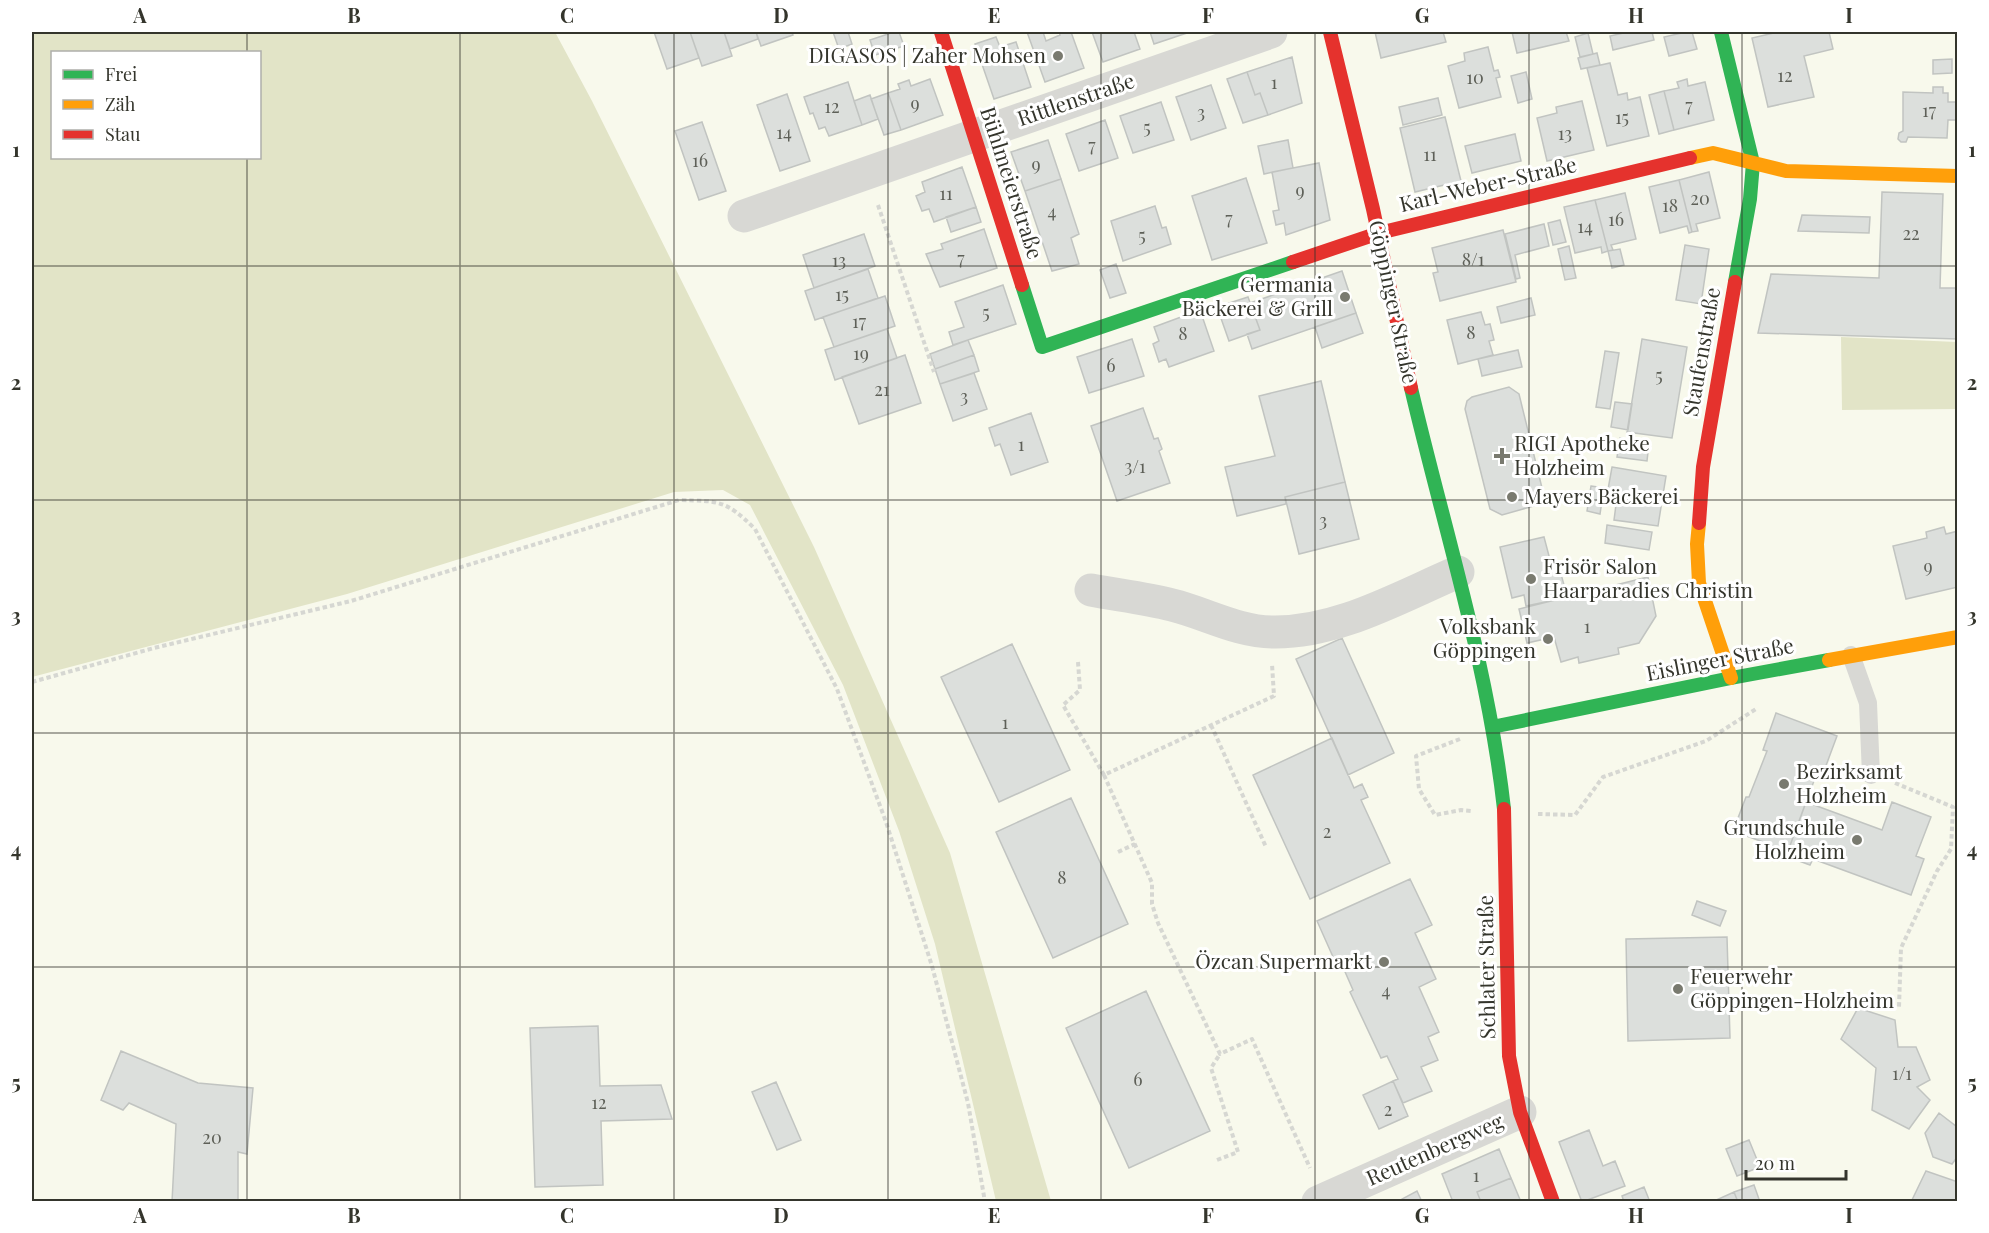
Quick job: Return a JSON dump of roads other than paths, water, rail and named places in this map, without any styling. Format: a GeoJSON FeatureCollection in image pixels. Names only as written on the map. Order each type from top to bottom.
{"type":"FeatureCollection","features":[{"type":"Feature","properties":{"kind":"street","name":"Bühlmeierstraße"},"geometry":{"type":"LineString","coordinates":[[941,32],[1042,347]]}},
{"type":"Feature","properties":{"kind":"street","name":"Rittlenstraße"},"geometry":{"type":"LineString","coordinates":[[744,216],[1271,32]]}},
{"type":"Feature","properties":{"kind":"street","name":"Göppinger Straße"},"geometry":{"type":"LineString","coordinates":[[1330,32],[1378,233],[1415,406],[1475,639],[1492,727]]}},
{"type":"Feature","properties":{"kind":"street","name":"Staufenstraße"},"geometry":{"type":"LineString","coordinates":[[1721,32],[1753,163],[1750,199],[1703,467],[1696,544],[1700,583],[1731,678]]}},
{"type":"Feature","properties":{"kind":"street","name":"Karl-Weber-Straße"},"geometry":{"type":"LineString","coordinates":[[1042,347],[1378,233],[1713,153],[1786,171],[1958,176]]}},
{"type":"Feature","properties":{"kind":"street"},"geometry":{"type":"LineString","coordinates":[[1091,590],[1171,604],[1240,627],[1270,632],[1302,630],[1334,623],[1458,572]]}},
{"type":"Feature","properties":{"kind":"street","name":"Eislinger Straße"},"geometry":{"type":"LineString","coordinates":[[1492,727],[1731,678],[1958,637]]}},
{"type":"Feature","properties":{"kind":"street","name":"Schlater Straße"},"geometry":{"type":"LineString","coordinates":[[1492,727],[1501,777],[1504,813],[1509,1056],[1520,1112],[1553,1202]]}},
{"type":"Feature","properties":{"kind":"street","name":"Reutenbergweg"},"geometry":{"type":"LineString","coordinates":[[1321,1200],[1520,1112]]}},
{"type":"Feature","properties":{"kind":"lane"},"geometry":{"type":"LineString","coordinates":[[1851,656],[1868,703],[1871,775]]}},
{"type":"Feature","properties":{"kind":"place","name":"DIGASOS | Zaher Mohsen"},"geometry":{"type":"Point","coordinates":[1058,56]}},
{"type":"Feature","properties":{"kind":"place","name":"Germania Bäckerei & Grill"},"geometry":{"type":"Point","coordinates":[1345,297]}},
{"type":"Feature","properties":{"kind":"place","name":"RIGI Apotheke Holzheim"},"geometry":{"type":"Point","coordinates":[1502,456]}},
{"type":"Feature","properties":{"kind":"place","name":"Mayers Bäckerei"},"geometry":{"type":"Point","coordinates":[1512,497]}},
{"type":"Feature","properties":{"kind":"place","name":"Frisör Salon Haarparadies Christin"},"geometry":{"type":"Point","coordinates":[1531,579]}},
{"type":"Feature","properties":{"kind":"place","name":"Volksbank Göppingen"},"geometry":{"type":"Point","coordinates":[1548,639]}},
{"type":"Feature","properties":{"kind":"place","name":"Bezirksamt Holzheim"},"geometry":{"type":"Point","coordinates":[1784,784]}},
{"type":"Feature","properties":{"kind":"place","name":"Grundschule Holzheim"},"geometry":{"type":"Point","coordinates":[1857,840]}},
{"type":"Feature","properties":{"kind":"place","name":"Özcan Supermarkt"},"geometry":{"type":"Point","coordinates":[1384,962]}},
{"type":"Feature","properties":{"kind":"place","name":"Feuerwehr Göppingen-Holzheim"},"geometry":{"type":"Point","coordinates":[1678,989]}}]}
